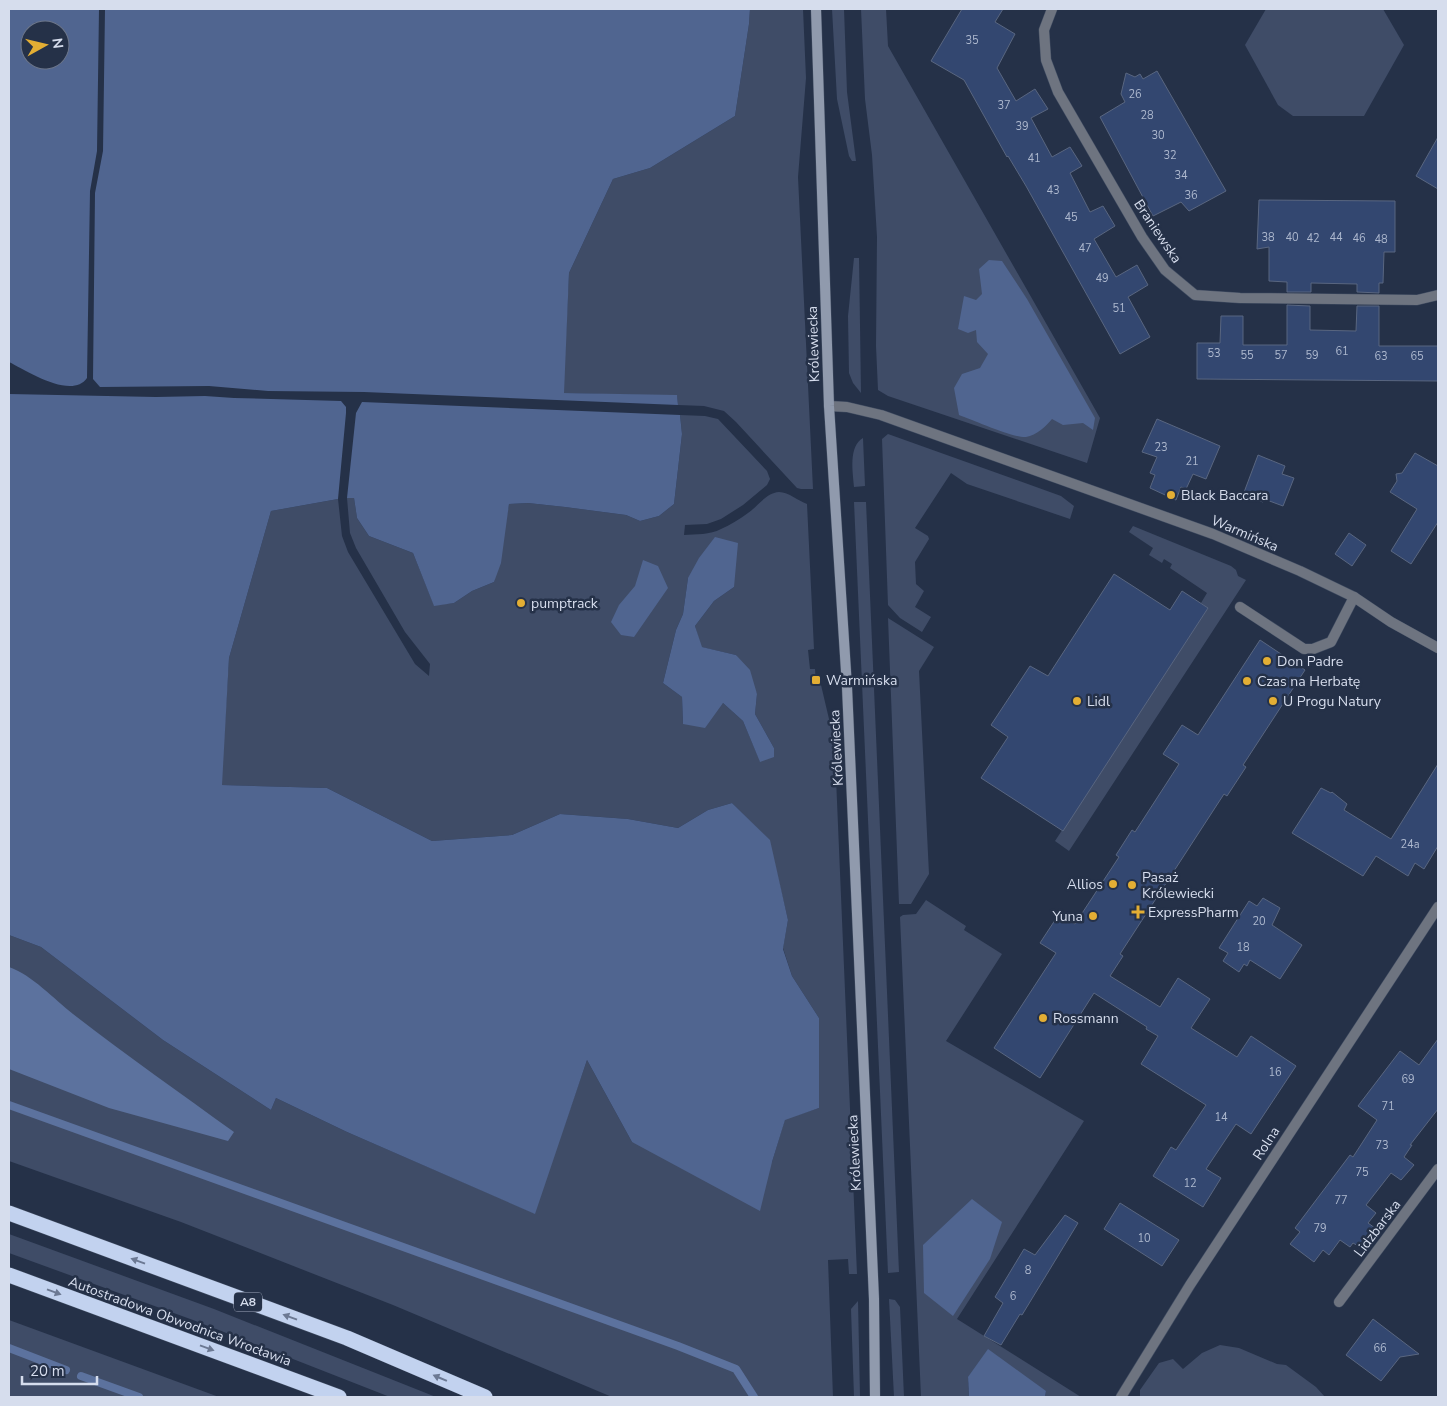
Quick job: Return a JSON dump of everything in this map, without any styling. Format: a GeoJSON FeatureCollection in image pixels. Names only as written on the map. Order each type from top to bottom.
{"type":"FeatureCollection","features":[{"type":"Feature","properties":{"kind":"highway","name":"A8"},"geometry":{"type":"LineString","coordinates":[[9,1213],[347,1338],[485,1397]]}},
{"type":"Feature","properties":{"kind":"highway","name":"Autostradowa Obwodnica Wrocławia"},"geometry":{"type":"LineString","coordinates":[[9,1275],[339,1397]]}},
{"type":"Feature","properties":{"kind":"street","name":"Królewiecka"},"geometry":{"type":"LineString","coordinates":[[816,9],[829,406],[847,696],[874,1299],[875,1397]]}},
{"type":"Feature","properties":{"kind":"street","name":"Braniewska"},"geometry":{"type":"LineString","coordinates":[[1052,9],[1044,30],[1046,60],[1058,92],[1142,237],[1165,270],[1195,296],[1417,300],[1438,295]]}},
{"type":"Feature","properties":{"kind":"street","name":"Warmińska"},"geometry":{"type":"LineString","coordinates":[[829,406],[847,407],[881,415],[1213,534],[1354,596],[1391,622],[1438,648]]}},
{"type":"Feature","properties":{"kind":"street"},"geometry":{"type":"LineString","coordinates":[[1240,607],[1304,649],[1313,649],[1331,642],[1354,596]]}},
{"type":"Feature","properties":{"kind":"street","name":"Rolna"},"geometry":{"type":"LineString","coordinates":[[1121,1397],[1190,1285],[1438,907]]}},
{"type":"Feature","properties":{"kind":"street","name":"Lidzbarska"},"geometry":{"type":"LineString","coordinates":[[1338,1302],[1438,1169]]}},
{"type":"Feature","properties":{"kind":"shaded area"},"geometry":{"type":"Polygon","coordinates":[[[9,9],[99,9],[97,151],[90,191],[87,378],[80,384],[71,386],[49,382],[9,362],[9,9]]]}},
{"type":"Feature","properties":{"kind":"shaded area"},"geometry":{"type":"Polygon","coordinates":[[[105,9],[750,9],[735,116],[650,168],[613,179],[569,273],[564,393],[677,395],[678,405],[364,392],[268,391],[209,386],[100,387],[93,379],[95,193],[103,151],[105,9]]]}},
{"type":"Feature","properties":{"kind":"shaded area"},"geometry":{"type":"Polygon","coordinates":[[[750,9],[803,9],[806,78],[798,177],[813,489],[797,488],[724,411],[704,406],[678,405],[677,396],[563,393],[569,273],[613,179],[650,168],[735,116],[750,9]]]}},
{"type":"Feature","properties":{"kind":"shaded area"},"geometry":{"type":"Polygon","coordinates":[[[832,9],[844,9],[847,92],[856,161],[852,161],[849,156],[837,99],[832,9]]]}},
{"type":"Feature","properties":{"kind":"shaded area"},"geometry":{"type":"Polygon","coordinates":[[[861,9],[886,9],[888,46],[1100,418],[1087,463],[888,396],[878,390],[876,346],[877,237],[872,155],[865,99],[861,9]]]}},
{"type":"Feature","properties":{"kind":"shaded area"},"geometry":{"type":"Polygon","coordinates":[[[1266,9],[1383,9],[1404,45],[1364,116],[1293,116],[1278,105],[1245,45],[1266,9]]]}},
{"type":"Feature","properties":{"kind":"shaded area"},"geometry":{"type":"Polygon","coordinates":[[[854,258],[859,258],[861,393],[853,383],[849,373],[848,316],[854,258]]]}},
{"type":"Feature","properties":{"kind":"shaded area"},"geometry":{"type":"Polygon","coordinates":[[[989,260],[1002,261],[1027,299],[1095,418],[1093,430],[1083,423],[1063,425],[1052,419],[1037,433],[1020,437],[959,415],[954,388],[962,374],[980,368],[988,354],[977,342],[976,330],[968,333],[958,329],[964,296],[976,300],[982,294],[979,269],[989,260]]]}},
{"type":"Feature","properties":{"kind":"shaded area"},"geometry":{"type":"Polygon","coordinates":[[[9,394],[205,396],[341,401],[346,407],[338,499],[271,511],[229,658],[222,785],[327,788],[432,841],[512,835],[560,814],[628,819],[678,828],[708,810],[732,803],[770,840],[788,920],[783,949],[792,976],[819,1018],[819,1108],[785,1120],[760,1211],[632,1142],[587,1060],[535,1214],[347,1132],[276,1098],[271,1110],[163,1040],[41,947],[9,935],[9,394]]]}},
{"type":"Feature","properties":{"kind":"shaded area"},"geometry":{"type":"Polygon","coordinates":[[[362,402],[680,415],[682,434],[674,504],[659,516],[640,521],[626,515],[565,507],[528,503],[509,504],[501,563],[494,582],[472,591],[454,603],[434,606],[413,553],[369,536],[357,518],[354,498],[347,498],[356,413],[362,402]]]}},
{"type":"Feature","properties":{"kind":"shaded area"},"geometry":{"type":"Polygon","coordinates":[[[680,415],[705,416],[718,419],[767,471],[770,479],[767,485],[743,505],[721,519],[707,524],[685,525],[684,535],[717,531],[735,522],[766,497],[774,493],[786,493],[807,504],[814,649],[808,650],[810,669],[815,669],[816,685],[821,685],[833,736],[836,778],[857,1274],[849,1274],[848,1259],[828,1260],[833,1397],[612,1397],[393,1305],[181,1222],[9,1161],[9,935],[41,947],[163,1040],[271,1110],[276,1098],[347,1132],[534,1213],[587,1060],[632,1142],[772,1162],[785,1119],[819,1108],[819,1018],[792,976],[783,948],[788,920],[769,840],[732,803],[708,810],[678,828],[628,819],[560,814],[512,835],[432,841],[327,788],[221,785],[229,658],[271,511],[338,499],[342,536],[348,552],[415,664],[429,676],[430,664],[405,632],[356,548],[350,533],[347,498],[354,498],[357,518],[369,536],[413,553],[434,605],[454,603],[472,591],[494,582],[509,504],[528,503],[565,507],[626,515],[640,521],[659,516],[674,504],[682,434],[680,415]],[[688,578],[683,614],[676,630],[663,683],[682,697],[683,724],[723,703],[743,721],[760,761],[774,748],[755,714],[757,694],[736,655],[701,647],[695,626],[714,601],[734,587],[688,578]]]}},
{"type":"Feature","properties":{"kind":"shaded area"},"geometry":{"type":"Polygon","coordinates":[[[888,434],[1061,496],[1074,506],[1070,519],[967,484],[951,473],[915,528],[928,536],[929,539],[915,562],[916,584],[924,591],[915,607],[931,617],[922,632],[900,618],[888,605],[882,439],[888,434]]]}},
{"type":"Feature","properties":{"kind":"shaded area"},"geometry":{"type":"Polygon","coordinates":[[[863,438],[865,486],[854,487],[853,454],[858,442],[863,438]]]}},
{"type":"Feature","properties":{"kind":"shaded area"},"geometry":{"type":"Polygon","coordinates":[[[854,502],[866,502],[899,1272],[888,1273],[854,502]]]}},
{"type":"Feature","properties":{"kind":"shaded area"},"geometry":{"type":"Polygon","coordinates":[[[1133,526],[1231,566],[1236,570],[1238,576],[1246,580],[1069,851],[1055,841],[1208,608],[1201,603],[1207,593],[1170,568],[1172,564],[1164,559],[1162,563],[1149,555],[1153,548],[1129,532],[1133,526]]]}},
{"type":"Feature","properties":{"kind":"shaded area"},"geometry":{"type":"Polygon","coordinates":[[[715,537],[738,543],[734,587],[714,601],[695,626],[702,647],[736,655],[750,670],[757,694],[755,714],[774,748],[774,757],[760,762],[743,721],[723,703],[705,728],[683,724],[682,697],[663,683],[676,630],[683,614],[688,578],[699,558],[715,537]]]}},
{"type":"Feature","properties":{"kind":"shaded area"},"geometry":{"type":"Polygon","coordinates":[[[643,560],[658,566],[668,588],[634,637],[621,635],[611,622],[619,605],[635,586],[643,560]]]}},
{"type":"Feature","properties":{"kind":"shaded area"},"geometry":{"type":"Polygon","coordinates":[[[888,618],[934,647],[919,671],[929,874],[911,904],[899,904],[888,618]]]}},
{"type":"Feature","properties":{"kind":"shaded area"},"geometry":{"type":"Polygon","coordinates":[[[926,900],[966,926],[964,930],[1002,954],[946,1041],[1084,1121],[957,1319],[1081,1397],[1045,1397],[1046,1391],[968,1377],[969,1397],[921,1397],[900,917],[916,914],[926,900]]]}},
{"type":"Feature","properties":{"kind":"shaded area"},"geometry":{"type":"Polygon","coordinates":[[[9,967],[34,981],[73,1014],[234,1132],[228,1141],[109,1108],[9,1069],[9,967]]]}},
{"type":"Feature","properties":{"kind":"shaded area"},"geometry":{"type":"Polygon","coordinates":[[[972,1199],[1002,1222],[990,1259],[953,1316],[924,1293],[923,1245],[972,1199]]]}},
{"type":"Feature","properties":{"kind":"shaded area"},"geometry":{"type":"Polygon","coordinates":[[[9,1234],[214,1309],[436,1397],[390,1397],[193,1320],[9,1253],[9,1234]]]}},
{"type":"Feature","properties":{"kind":"shaded area"},"geometry":{"type":"Polygon","coordinates":[[[889,1299],[895,1300],[900,1307],[904,1397],[894,1397],[889,1299]]]}},
{"type":"Feature","properties":{"kind":"shaded area"},"geometry":{"type":"Polygon","coordinates":[[[858,1301],[860,1397],[854,1397],[851,1309],[858,1301]]]}},
{"type":"Feature","properties":{"kind":"shaded area"},"geometry":{"type":"Polygon","coordinates":[[[9,1320],[219,1397],[9,1397],[9,1320]]]}},
{"type":"Feature","properties":{"kind":"shaded area"},"geometry":{"type":"Polygon","coordinates":[[[1220,1345],[1239,1348],[1277,1364],[1286,1365],[1316,1387],[1325,1397],[1140,1397],[1140,1390],[1159,1363],[1173,1359],[1183,1369],[1202,1353],[1220,1345]]]}},
{"type":"Feature","properties":{"kind":"shaded area"},"geometry":{"type":"Polygon","coordinates":[[[988,1349],[1046,1391],[1045,1397],[969,1397],[968,1377],[988,1349]]]}},
{"type":"Feature","properties":{"kind":"building"},"geometry":{"type":"Polygon","coordinates":[[[962,9],[1003,9],[995,22],[1015,34],[997,68],[1016,101],[1035,89],[1048,109],[1031,118],[1052,157],[1070,147],[1082,166],[1070,173],[1090,212],[1103,206],[1115,226],[1094,239],[1116,277],[1137,265],[1148,285],[1128,297],[1150,337],[1120,354],[964,80],[931,61],[962,9]]]}},
{"type":"Feature","properties":{"kind":"building"},"geometry":{"type":"Polygon","coordinates":[[[1157,71],[1226,191],[1189,211],[1181,202],[1153,216],[1100,117],[1125,102],[1121,94],[1126,73],[1135,77],[1140,74],[1143,79],[1157,71]]]}},
{"type":"Feature","properties":{"kind":"building"},"geometry":{"type":"Polygon","coordinates":[[[1438,137],[1438,189],[1416,176],[1438,137]]]}},
{"type":"Feature","properties":{"kind":"building"},"geometry":{"type":"Polygon","coordinates":[[[1259,200],[1395,201],[1395,252],[1384,252],[1383,283],[1379,283],[1379,293],[1357,292],[1357,284],[1311,283],[1311,292],[1287,292],[1287,282],[1269,281],[1269,247],[1257,249],[1259,200]]]}},
{"type":"Feature","properties":{"kind":"building"},"geometry":{"type":"Polygon","coordinates":[[[1287,305],[1310,306],[1310,330],[1356,331],[1357,306],[1379,306],[1379,346],[1438,346],[1438,381],[1197,379],[1197,343],[1220,343],[1221,316],[1243,316],[1243,345],[1287,345],[1287,305]]]}},
{"type":"Feature","properties":{"kind":"building"},"geometry":{"type":"Polygon","coordinates":[[[1157,419],[1220,446],[1206,479],[1193,474],[1186,489],[1181,487],[1176,500],[1150,488],[1155,475],[1150,473],[1157,457],[1142,452],[1157,419]]]}},
{"type":"Feature","properties":{"kind":"building"},"geometry":{"type":"Polygon","coordinates":[[[1415,453],[1438,466],[1438,522],[1411,564],[1391,551],[1417,509],[1390,492],[1397,481],[1396,474],[1402,473],[1415,453]]]}},
{"type":"Feature","properties":{"kind":"building"},"geometry":{"type":"Polygon","coordinates":[[[1258,455],[1285,466],[1282,474],[1294,478],[1283,506],[1264,499],[1263,502],[1243,495],[1258,455]]]}},
{"type":"Feature","properties":{"kind":"building"},"geometry":{"type":"Polygon","coordinates":[[[1349,533],[1366,545],[1352,566],[1335,554],[1349,533]]]}},
{"type":"Feature","properties":{"kind":"building","name":"Lidl"},"geometry":{"type":"Polygon","coordinates":[[[1114,574],[1170,610],[1182,591],[1208,608],[1063,831],[981,778],[1008,737],[991,725],[1030,666],[1048,676],[1114,574]]]}},
{"type":"Feature","properties":{"kind":"building","name":"Pasaż Królewiecki"},"geometry":{"type":"Polygon","coordinates":[[[1260,640],[1305,670],[1243,765],[1246,767],[1227,796],[1224,794],[1120,954],[1123,956],[1110,976],[1160,1007],[1178,978],[1210,999],[1191,1028],[1237,1057],[1251,1036],[1296,1066],[1251,1134],[1236,1124],[1206,1169],[1221,1178],[1203,1207],[1153,1176],[1171,1147],[1176,1150],[1206,1105],[1141,1064],[1158,1036],[1146,1029],[1147,1027],[1094,993],[1040,1078],[994,1048],[1056,953],[1040,943],[1059,914],[1075,924],[1119,857],[1116,855],[1132,830],[1135,832],[1179,764],[1163,754],[1182,725],[1198,735],[1260,640]]]}},
{"type":"Feature","properties":{"kind":"building"},"geometry":{"type":"Polygon","coordinates":[[[1438,764],[1438,846],[1424,869],[1415,863],[1408,876],[1376,856],[1363,876],[1292,833],[1321,788],[1332,792],[1347,804],[1344,810],[1391,839],[1438,764]]]}},
{"type":"Feature","properties":{"kind":"building"},"geometry":{"type":"Polygon","coordinates":[[[1263,898],[1280,908],[1272,925],[1302,945],[1280,979],[1250,960],[1247,966],[1244,964],[1239,972],[1223,961],[1228,953],[1219,948],[1249,901],[1257,906],[1263,898]]]}},
{"type":"Feature","properties":{"kind":"building"},"geometry":{"type":"Polygon","coordinates":[[[1438,1039],[1438,1109],[1410,1145],[1412,1145],[1404,1157],[1414,1165],[1401,1180],[1391,1173],[1366,1205],[1376,1213],[1368,1223],[1375,1228],[1360,1247],[1353,1243],[1350,1247],[1340,1240],[1329,1255],[1323,1250],[1314,1262],[1290,1244],[1300,1232],[1295,1228],[1350,1155],[1353,1157],[1377,1120],[1358,1106],[1400,1051],[1419,1065],[1438,1039]]]}},
{"type":"Feature","properties":{"kind":"building"},"geometry":{"type":"Polygon","coordinates":[[[1120,1203],[1179,1240],[1162,1266],[1104,1229],[1120,1203]]]}},
{"type":"Feature","properties":{"kind":"building"},"geometry":{"type":"Polygon","coordinates":[[[1065,1215],[1078,1223],[1022,1315],[1020,1314],[1001,1345],[984,1336],[1003,1303],[995,1297],[1024,1249],[1035,1255],[1065,1215]]]}},
{"type":"Feature","properties":{"kind":"building"},"geometry":{"type":"Polygon","coordinates":[[[1373,1319],[1419,1354],[1400,1357],[1381,1381],[1346,1355],[1373,1319]]]}},
{"type":"Feature","properties":{"kind":"waterway"},"geometry":{"type":"LineString","coordinates":[[9,1105],[678,1346],[736,1369],[754,1397]]}},
{"type":"Feature","properties":{"kind":"waterway"},"geometry":{"type":"LineString","coordinates":[[9,1348],[66,1370]]}},
{"type":"Feature","properties":{"kind":"waterway"},"geometry":{"type":"LineString","coordinates":[[81,1376],[139,1397]]}},
{"type":"Feature","properties":{"kind":"place","name":"Black Baccara"},"geometry":{"type":"Point","coordinates":[1171,495]}},
{"type":"Feature","properties":{"kind":"place","name":"pumptrack"},"geometry":{"type":"Point","coordinates":[521,603]}},
{"type":"Feature","properties":{"kind":"place","name":"Don Padre"},"geometry":{"type":"Point","coordinates":[1267,661]}},
{"type":"Feature","properties":{"kind":"place","name":"Warmińska"},"geometry":{"type":"Point","coordinates":[816,680]}},
{"type":"Feature","properties":{"kind":"place","name":"Czas na Herbatę"},"geometry":{"type":"Point","coordinates":[1247,681]}},
{"type":"Feature","properties":{"kind":"place","name":"Lidl"},"geometry":{"type":"Point","coordinates":[1077,701]}},
{"type":"Feature","properties":{"kind":"place","name":"U Progu Natury"},"geometry":{"type":"Point","coordinates":[1273,701]}},
{"type":"Feature","properties":{"kind":"place","name":"Allios"},"geometry":{"type":"Point","coordinates":[1113,884]}},
{"type":"Feature","properties":{"kind":"place","name":"Pasaż Królewiecki"},"geometry":{"type":"Point","coordinates":[1132,885]}},
{"type":"Feature","properties":{"kind":"place","name":"ExpressPharm"},"geometry":{"type":"Point","coordinates":[1138,912]}},
{"type":"Feature","properties":{"kind":"place","name":"Yuna"},"geometry":{"type":"Point","coordinates":[1093,916]}},
{"type":"Feature","properties":{"kind":"place","name":"Rossmann"},"geometry":{"type":"Point","coordinates":[1043,1018]}}]}
